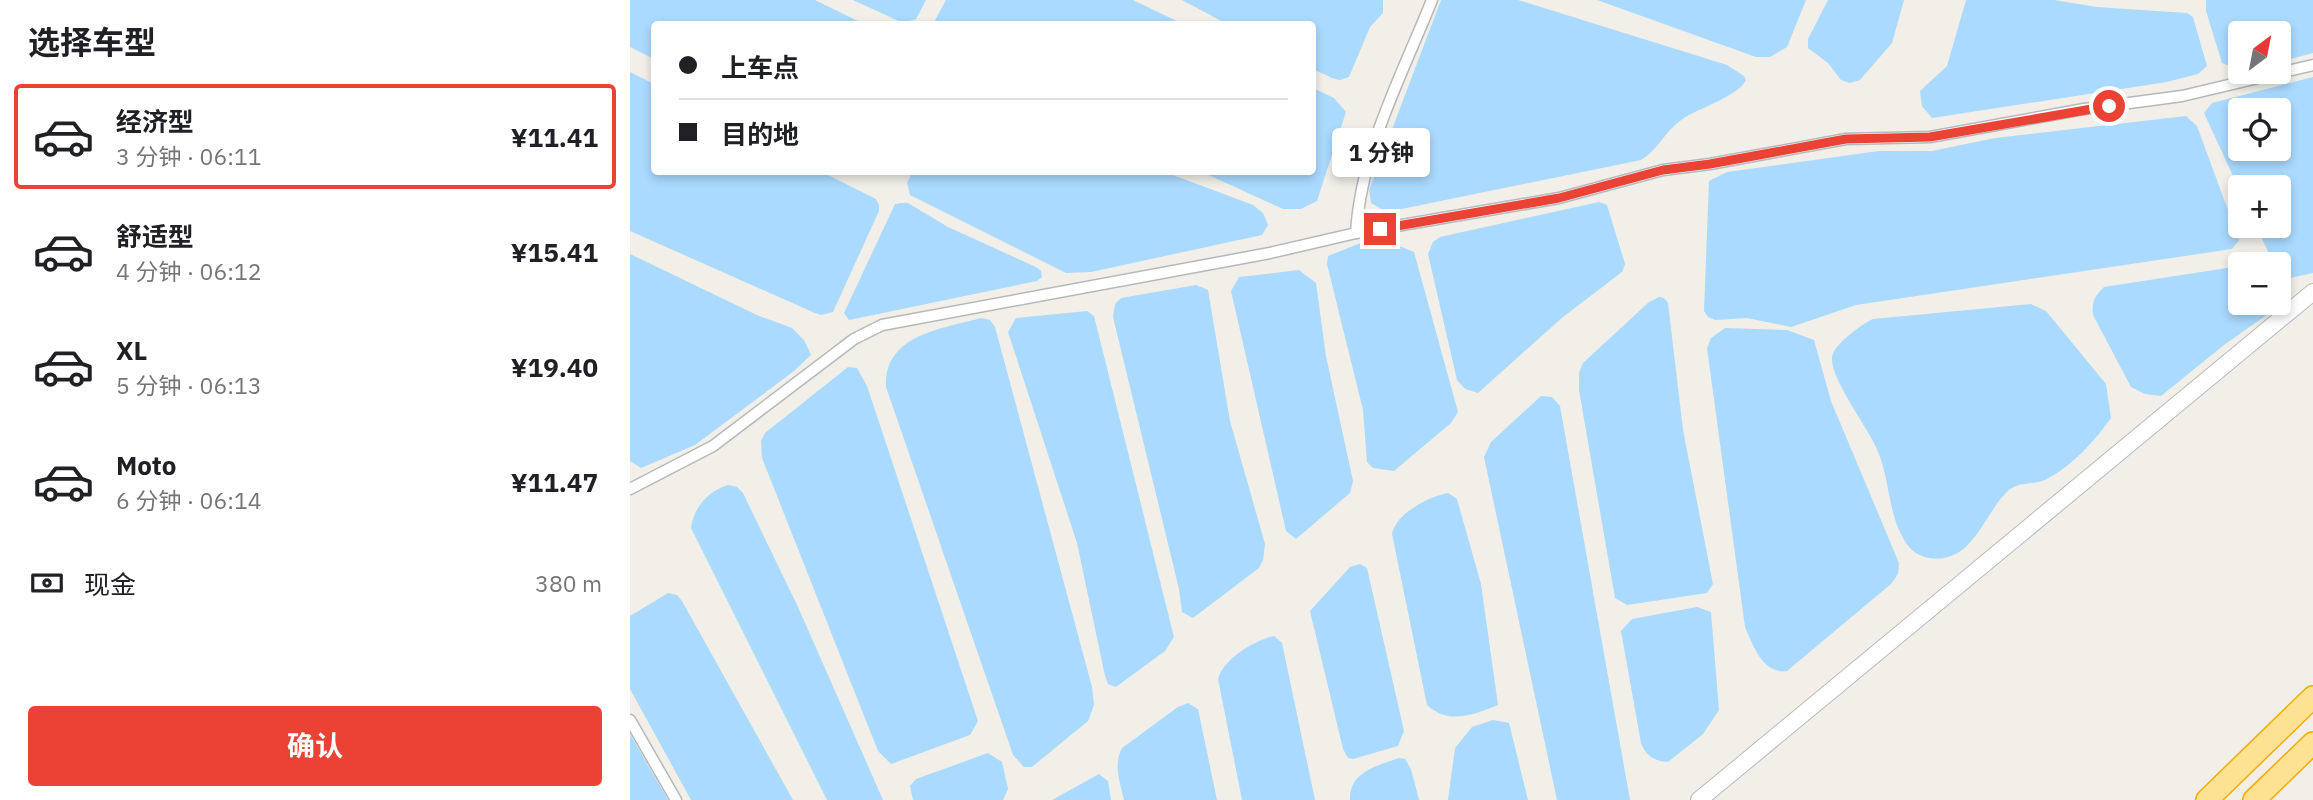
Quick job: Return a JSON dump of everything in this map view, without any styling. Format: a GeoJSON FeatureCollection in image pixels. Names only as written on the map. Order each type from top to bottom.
{"type":"FeatureCollection","features":[{"type":"Feature","properties":{"kind":"highway"},"geometry":{"type":"LineString","coordinates":[[2207,800],[2313,697]]}},
{"type":"Feature","properties":{"kind":"highway"},"geometry":{"type":"LineString","coordinates":[[2254,800],[2313,743]]}},
{"type":"Feature","properties":{"kind":"street"},"geometry":{"type":"LineString","coordinates":[[1356,233],[1360,193],[1370,154],[1432,0]]}},
{"type":"Feature","properties":{"kind":"street"},"geometry":{"type":"LineString","coordinates":[[630,489],[713,446],[854,339],[882,325],[1270,253],[1356,233],[1559,198],[1663,170],[1846,139],[1930,137],[2057,114],[2182,96],[2313,65]]}},
{"type":"Feature","properties":{"kind":"street"},"geometry":{"type":"LineString","coordinates":[[1699,800],[2313,292]]}},
{"type":"Feature","properties":{"kind":"street"},"geometry":{"type":"LineString","coordinates":[[630,720],[676,800]]}},
{"type":"Feature","properties":{"kind":"water"},"geometry":{"type":"Polygon","coordinates":[[[630,0],[815,0],[858,21],[651,21],[651,58],[630,47],[630,0]]]}},
{"type":"Feature","properties":{"kind":"water"},"geometry":{"type":"Polygon","coordinates":[[[853,0],[926,0],[916,19],[899,21],[853,0]]]}},
{"type":"Feature","properties":{"kind":"water"},"geometry":{"type":"Polygon","coordinates":[[[946,0],[1133,0],[1177,21],[935,21],[946,0]]]}},
{"type":"Feature","properties":{"kind":"water"},"geometry":{"type":"Polygon","coordinates":[[[1182,0],[1383,0],[1383,13],[1370,27],[1349,77],[1340,80],[1316,70],[1316,21],[1221,21],[1182,0]]]}},
{"type":"Feature","properties":{"kind":"water"},"geometry":{"type":"Polygon","coordinates":[[[1441,0],[1518,0],[1727,65],[1746,80],[1729,95],[1681,120],[1641,160],[1387,212],[1371,203],[1369,190],[1441,0]]]}},
{"type":"Feature","properties":{"kind":"water"},"geometry":{"type":"Polygon","coordinates":[[[1597,0],[1806,0],[1787,47],[1770,57],[1756,57],[1597,0]]]}},
{"type":"Feature","properties":{"kind":"water"},"geometry":{"type":"Polygon","coordinates":[[[1828,0],[1904,0],[1892,43],[1860,80],[1850,83],[1841,80],[1828,63],[1808,48],[1808,39],[1828,0]]]}},
{"type":"Feature","properties":{"kind":"water"},"geometry":{"type":"Polygon","coordinates":[[[1966,0],[2054,0],[2097,7],[2187,13],[2193,17],[2207,66],[2198,74],[2167,82],[1932,118],[1922,106],[1920,91],[1947,66],[1966,0]]]}},
{"type":"Feature","properties":{"kind":"water"},"geometry":{"type":"Polygon","coordinates":[[[2206,0],[2313,0],[2313,53],[2291,59],[2291,21],[2228,21],[2228,65],[2222,63],[2206,11],[2206,0]]]}},
{"type":"Feature","properties":{"kind":"water"},"geometry":{"type":"Polygon","coordinates":[[[630,72],[651,82],[651,175],[828,175],[876,199],[879,205],[879,211],[833,312],[821,315],[630,231],[630,72]]]}},
{"type":"Feature","properties":{"kind":"water"},"geometry":{"type":"Polygon","coordinates":[[[2313,77],[2313,273],[2291,278],[2291,252],[2268,252],[2262,238],[2291,238],[2291,175],[2233,175],[2204,113],[2212,103],[2228,99],[2228,161],[2291,161],[2291,98],[2231,98],[2313,77]]]}},
{"type":"Feature","properties":{"kind":"water"},"geometry":{"type":"Polygon","coordinates":[[[1316,89],[1334,98],[1346,112],[1317,201],[1301,209],[1283,209],[1209,175],[1316,175],[1316,89]]]}},
{"type":"Feature","properties":{"kind":"water"},"geometry":{"type":"Polygon","coordinates":[[[2186,116],[2197,126],[2228,210],[2228,238],[2239,240],[2232,249],[1856,305],[1791,327],[1747,318],[1715,320],[1708,317],[1704,311],[1709,181],[1727,172],[1879,151],[1932,151],[1995,138],[2186,116]]]}},
{"type":"Feature","properties":{"kind":"water"},"geometry":{"type":"Polygon","coordinates":[[[911,175],[1173,175],[1253,205],[1263,213],[1268,225],[1262,235],[1091,272],[1066,273],[910,195],[907,183],[911,175]]]}},
{"type":"Feature","properties":{"kind":"water"},"geometry":{"type":"Polygon","coordinates":[[[1599,202],[1607,205],[1625,264],[1622,272],[1563,317],[1478,393],[1465,389],[1457,380],[1428,254],[1433,242],[1440,237],[1599,202]]]}},
{"type":"Feature","properties":{"kind":"water"},"geometry":{"type":"Polygon","coordinates":[[[908,203],[948,227],[1036,267],[1041,271],[1042,277],[1037,281],[849,320],[844,313],[895,204],[908,203]]]}},
{"type":"Feature","properties":{"kind":"water"},"geometry":{"type":"Polygon","coordinates":[[[1363,242],[1402,247],[1414,252],[1458,412],[1451,423],[1394,471],[1373,468],[1367,462],[1363,410],[1327,264],[1328,256],[1363,242]]]}},
{"type":"Feature","properties":{"kind":"water"},"geometry":{"type":"Polygon","coordinates":[[[630,254],[759,316],[792,328],[804,340],[811,355],[794,371],[695,445],[641,468],[630,461],[630,254]]]}},
{"type":"Feature","properties":{"kind":"water"},"geometry":{"type":"Polygon","coordinates":[[[2228,268],[2228,315],[2267,315],[2224,345],[2161,396],[2145,394],[2131,387],[2093,315],[2094,300],[2104,287],[2228,268]]]}},
{"type":"Feature","properties":{"kind":"water"},"geometry":{"type":"Polygon","coordinates":[[[1299,270],[1316,283],[1326,356],[1353,481],[1350,493],[1296,539],[1286,531],[1231,291],[1239,277],[1299,270]]]}},
{"type":"Feature","properties":{"kind":"water"},"geometry":{"type":"Polygon","coordinates":[[[1196,285],[1208,290],[1230,421],[1265,544],[1259,568],[1193,618],[1182,612],[1179,589],[1113,317],[1115,304],[1121,298],[1196,285]]]}},
{"type":"Feature","properties":{"kind":"water"},"geometry":{"type":"Polygon","coordinates":[[[1659,297],[1668,303],[1683,430],[1713,584],[1707,593],[1627,605],[1615,598],[1579,390],[1579,373],[1583,363],[1649,302],[1659,297]]]}},
{"type":"Feature","properties":{"kind":"water"},"geometry":{"type":"Polygon","coordinates":[[[2031,304],[2046,311],[2106,384],[2111,418],[2090,445],[2064,468],[2045,480],[2018,485],[2009,490],[1965,548],[1944,558],[1921,556],[1910,548],[1897,525],[1881,459],[1837,377],[1833,366],[1834,352],[1849,335],[1873,319],[2031,304]]]}},
{"type":"Feature","properties":{"kind":"water"},"geometry":{"type":"Polygon","coordinates":[[[1087,311],[1094,316],[1174,637],[1165,651],[1116,687],[1108,684],[1105,676],[1077,543],[1008,332],[1016,318],[1087,311]]]}},
{"type":"Feature","properties":{"kind":"water"},"geometry":{"type":"Polygon","coordinates":[[[981,318],[990,320],[995,327],[1092,687],[1094,705],[1088,721],[1032,767],[1024,767],[1013,755],[886,387],[888,369],[895,355],[905,345],[933,331],[981,318]]]}},
{"type":"Feature","properties":{"kind":"water"},"geometry":{"type":"Polygon","coordinates":[[[1725,328],[1787,330],[1814,340],[1831,401],[1899,563],[1898,574],[1891,584],[1787,671],[1778,671],[1765,663],[1755,650],[1745,627],[1707,348],[1711,338],[1725,328]]]}},
{"type":"Feature","properties":{"kind":"water"},"geometry":{"type":"Polygon","coordinates":[[[848,367],[857,368],[867,386],[978,721],[970,735],[891,764],[878,751],[762,458],[761,441],[765,433],[848,367]]]}},
{"type":"Feature","properties":{"kind":"water"},"geometry":{"type":"Polygon","coordinates":[[[1541,396],[1552,397],[1560,406],[1630,800],[1557,800],[1484,457],[1491,442],[1541,396]]]}},
{"type":"Feature","properties":{"kind":"water"},"geometry":{"type":"Polygon","coordinates":[[[728,485],[737,487],[743,493],[798,607],[883,800],[827,800],[691,528],[695,513],[703,501],[714,491],[728,485]]]}},
{"type":"Feature","properties":{"kind":"water"},"geometry":{"type":"Polygon","coordinates":[[[1448,493],[1457,499],[1481,584],[1498,705],[1461,716],[1443,715],[1427,705],[1392,534],[1400,519],[1414,507],[1448,493]]]}},
{"type":"Feature","properties":{"kind":"water"},"geometry":{"type":"Polygon","coordinates":[[[1360,564],[1367,568],[1404,731],[1398,746],[1353,759],[1348,758],[1343,749],[1310,611],[1350,567],[1360,564]]]}},
{"type":"Feature","properties":{"kind":"water"},"geometry":{"type":"Polygon","coordinates":[[[668,593],[677,595],[682,601],[793,800],[691,800],[630,689],[630,616],[668,593]]]}},
{"type":"Feature","properties":{"kind":"water"},"geometry":{"type":"Polygon","coordinates":[[[1697,607],[1711,612],[1719,710],[1703,734],[1668,762],[1651,757],[1641,743],[1621,631],[1632,619],[1697,607]]]}},
{"type":"Feature","properties":{"kind":"water"},"geometry":{"type":"Polygon","coordinates":[[[1274,636],[1282,643],[1315,800],[1242,800],[1218,679],[1226,664],[1233,658],[1258,642],[1274,636]]]}},
{"type":"Feature","properties":{"kind":"water"},"geometry":{"type":"Polygon","coordinates":[[[1188,703],[1198,709],[1217,800],[1124,800],[1118,767],[1122,748],[1178,707],[1188,703]]]}},
{"type":"Feature","properties":{"kind":"water"},"geometry":{"type":"Polygon","coordinates":[[[1493,720],[1509,723],[1528,800],[1448,800],[1455,748],[1472,727],[1493,720]]]}},
{"type":"Feature","properties":{"kind":"water"},"geometry":{"type":"Polygon","coordinates":[[[630,734],[668,800],[630,800],[630,734]]]}},
{"type":"Feature","properties":{"kind":"water"},"geometry":{"type":"Polygon","coordinates":[[[988,753],[1002,762],[1008,789],[1003,800],[913,800],[910,786],[916,779],[988,753]]]}},
{"type":"Feature","properties":{"kind":"water"},"geometry":{"type":"Polygon","coordinates":[[[1399,758],[1405,759],[1411,769],[1419,800],[1350,800],[1351,790],[1359,777],[1373,767],[1399,758]]]}},
{"type":"Feature","properties":{"kind":"water"},"geometry":{"type":"Polygon","coordinates":[[[1099,774],[1108,781],[1111,800],[1052,800],[1099,774]]]}},
{"type":"Feature","properties":{"kind":"route"},"geometry":{"type":"LineString","coordinates":[[1380,229],[1559,198],[1663,170],[1834,141],[1858,137],[1930,137],[2109,106]]}}]}
